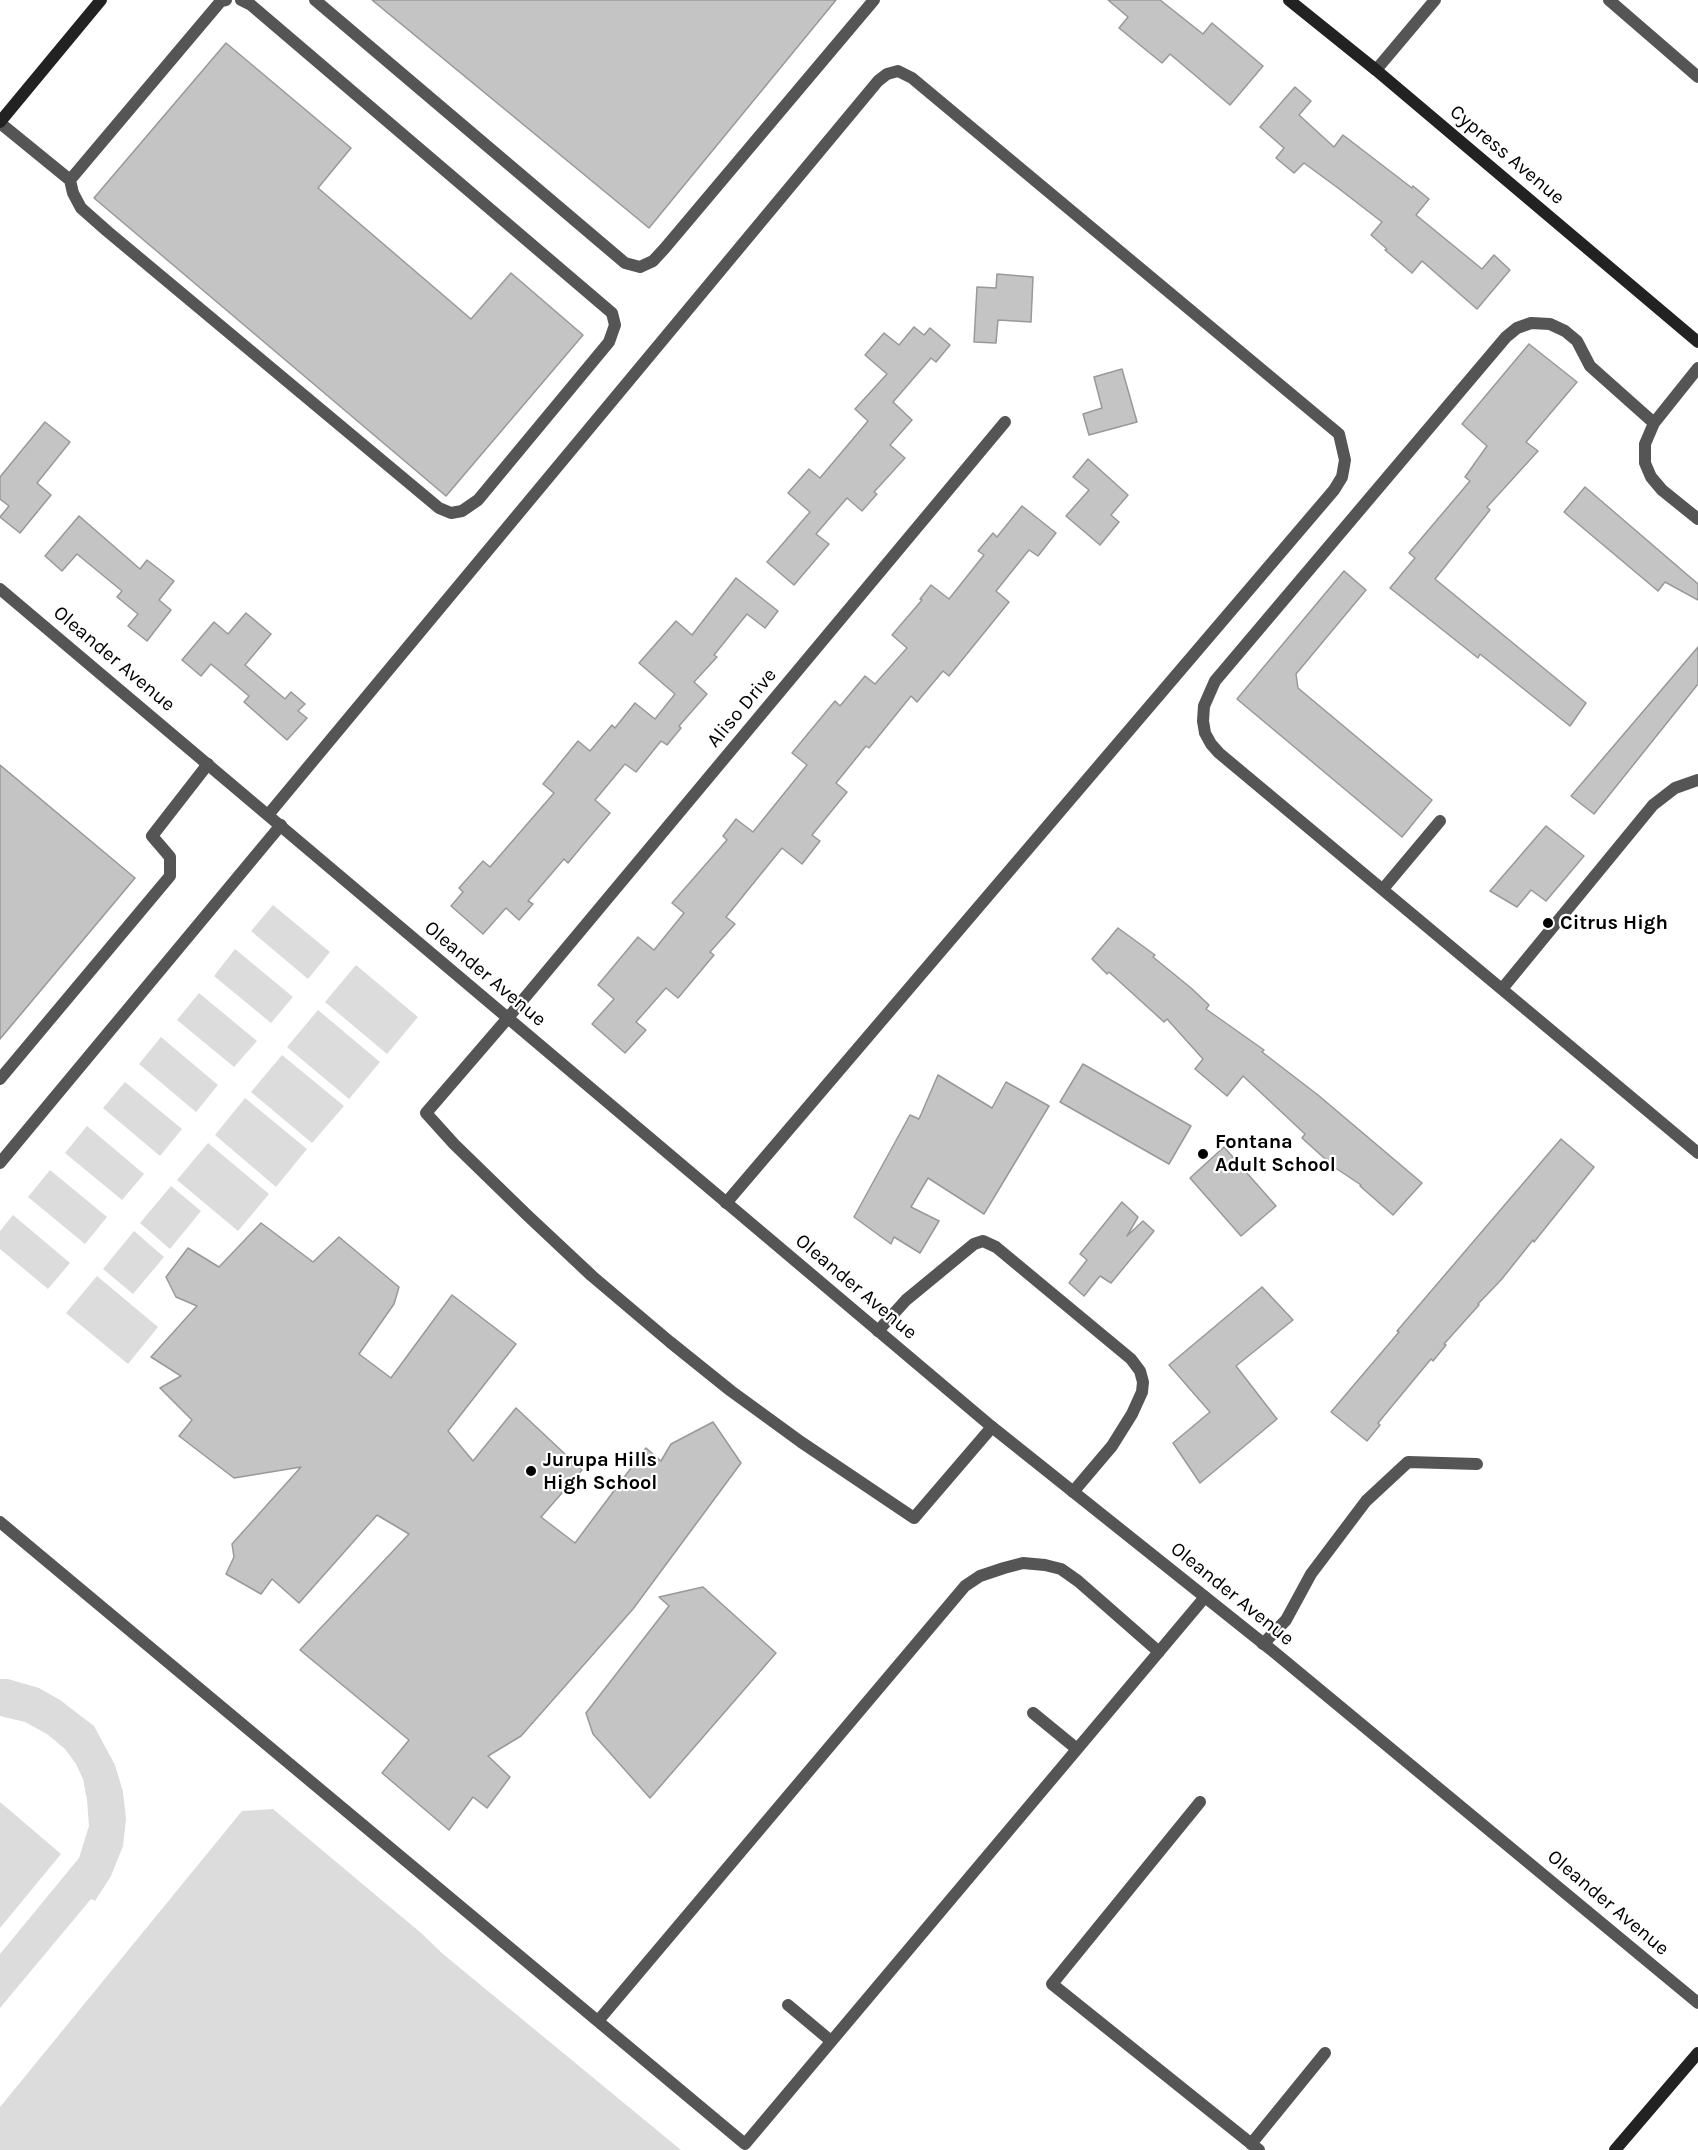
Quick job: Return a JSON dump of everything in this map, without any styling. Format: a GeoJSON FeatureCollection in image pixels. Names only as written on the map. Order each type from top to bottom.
{"type":"FeatureCollection","features":[{"type":"Feature","properties":{"kind":"street"},"geometry":{"type":"LineString","coordinates":[[101,0],[0,123],[70,180],[73,193],[81,208],[439,508],[451,513],[462,512],[478,500],[609,342],[615,325],[612,313],[251,5],[241,0]]}},
{"type":"Feature","properties":{"kind":"street"},"geometry":{"type":"LineString","coordinates":[[70,180],[222,0]]}},
{"type":"Feature","properties":{"kind":"street"},"geometry":{"type":"LineString","coordinates":[[315,0],[625,263],[640,267],[653,261],[665,248],[874,0]]}},
{"type":"Feature","properties":{"kind":"street","name":"Cypress Avenue"},"geometry":{"type":"LineString","coordinates":[[1289,0],[1376,70],[1698,342]]}},
{"type":"Feature","properties":{"kind":"street"},"geometry":{"type":"LineString","coordinates":[[1376,70],[1435,0]]}},
{"type":"Feature","properties":{"kind":"street"},"geometry":{"type":"LineString","coordinates":[[1609,0],[1698,77]]}},
{"type":"Feature","properties":{"kind":"street"},"geometry":{"type":"LineString","coordinates":[[268,814],[870,90],[887,74],[898,71],[912,78],[1339,434],[1345,460],[1342,477],[1334,490],[726,1203]]}},
{"type":"Feature","properties":{"kind":"street"},"geometry":{"type":"LineString","coordinates":[[1654,423],[1590,366],[1577,341],[1565,331],[1550,324],[1531,323],[1517,328],[1498,345],[1215,681],[1204,706],[1203,721],[1205,733],[1211,744],[1698,1153]]}},
{"type":"Feature","properties":{"kind":"street"},"geometry":{"type":"LineString","coordinates":[[1698,368],[1654,423],[1645,444],[1645,463],[1651,477],[1662,490],[1698,519]]}},
{"type":"Feature","properties":{"kind":"street","name":"Aliso Drive"},"geometry":{"type":"LineString","coordinates":[[992,1427],[914,1518],[801,1442],[731,1391],[670,1342],[592,1276],[527,1215],[454,1144],[426,1113],[1005,422]]}},
{"type":"Feature","properties":{"kind":"street","name":"Oleander Avenue"},"geometry":{"type":"LineString","coordinates":[[0,589],[992,1427],[1263,1644],[1698,2003]]}},
{"type":"Feature","properties":{"kind":"street"},"geometry":{"type":"LineString","coordinates":[[0,1079],[171,876],[170,857],[152,836],[208,764]]}},
{"type":"Feature","properties":{"kind":"street"},"geometry":{"type":"LineString","coordinates":[[1502,989],[1653,805],[1675,788],[1698,780]]}},
{"type":"Feature","properties":{"kind":"street"},"geometry":{"type":"LineString","coordinates":[[1383,889],[1440,821]]}},
{"type":"Feature","properties":{"kind":"street"},"geometry":{"type":"LineString","coordinates":[[0,1163],[281,825]]}},
{"type":"Feature","properties":{"kind":"street"},"geometry":{"type":"LineString","coordinates":[[878,1331],[906,1300],[974,1244],[984,1241],[996,1247],[1131,1359],[1140,1371],[1143,1382],[1142,1392],[1132,1414],[1112,1446],[1073,1492]]}},
{"type":"Feature","properties":{"kind":"street"},"geometry":{"type":"LineString","coordinates":[[1263,1644],[1286,1620],[1311,1574],[1366,1501],[1408,1462],[1477,1464]]}},
{"type":"Feature","properties":{"kind":"street"},"geometry":{"type":"LineString","coordinates":[[0,1522],[745,2144],[1205,1597]]}},
{"type":"Feature","properties":{"kind":"street"},"geometry":{"type":"LineString","coordinates":[[598,2020],[960,1592],[980,1576],[1023,1563],[1061,1569],[1078,1581],[1159,1652]]}},
{"type":"Feature","properties":{"kind":"street"},"geometry":{"type":"LineString","coordinates":[[1033,1713],[1077,1749]]}},
{"type":"Feature","properties":{"kind":"street"},"geometry":{"type":"LineString","coordinates":[[1200,1802],[1052,1984],[1255,2147],[1325,2053]]}},
{"type":"Feature","properties":{"kind":"street"},"geometry":{"type":"LineString","coordinates":[[788,2005],[831,2041]]}},
{"type":"Feature","properties":{"kind":"street"},"geometry":{"type":"LineString","coordinates":[[1615,2150],[1698,2053]]}},
{"type":"Feature","properties":{"kind":"shaded area"},"geometry":{"type":"Polygon","coordinates":[[[273,905],[330,952],[308,979],[251,931],[273,905]]]}},
{"type":"Feature","properties":{"kind":"shaded area"},"geometry":{"type":"Polygon","coordinates":[[[235,949],[293,997],[271,1023],[214,976],[235,949]]]}},
{"type":"Feature","properties":{"kind":"shaded area"},"geometry":{"type":"Polygon","coordinates":[[[356,965],[418,1017],[387,1054],[325,1002],[356,965]]]}},
{"type":"Feature","properties":{"kind":"shaded area"},"geometry":{"type":"Polygon","coordinates":[[[199,993],[257,1041],[234,1067],[177,1020],[199,993]]]}},
{"type":"Feature","properties":{"kind":"shaded area"},"geometry":{"type":"Polygon","coordinates":[[[318,1010],[380,1062],[349,1099],[287,1047],[318,1010]]]}},
{"type":"Feature","properties":{"kind":"shaded area"},"geometry":{"type":"Polygon","coordinates":[[[161,1037],[218,1085],[196,1112],[139,1064],[161,1037]]]}},
{"type":"Feature","properties":{"kind":"shaded area"},"geometry":{"type":"Polygon","coordinates":[[[282,1055],[344,1106],[312,1143],[251,1092],[282,1055]]]}},
{"type":"Feature","properties":{"kind":"shaded area"},"geometry":{"type":"Polygon","coordinates":[[[125,1082],[182,1129],[160,1156],[103,1108],[125,1082]]]}},
{"type":"Feature","properties":{"kind":"shaded area"},"geometry":{"type":"Polygon","coordinates":[[[245,1098],[307,1149],[276,1187],[215,1135],[245,1098]]]}},
{"type":"Feature","properties":{"kind":"shaded area"},"geometry":{"type":"Polygon","coordinates":[[[87,1126],[144,1174],[122,1200],[65,1153],[87,1126]]]}},
{"type":"Feature","properties":{"kind":"shaded area"},"geometry":{"type":"Polygon","coordinates":[[[208,1143],[269,1194],[238,1231],[177,1180],[208,1143]]]}},
{"type":"Feature","properties":{"kind":"shaded area"},"geometry":{"type":"Polygon","coordinates":[[[50,1170],[107,1217],[85,1244],[28,1197],[50,1170]]]}},
{"type":"Feature","properties":{"kind":"shaded area"},"geometry":{"type":"Polygon","coordinates":[[[171,1186],[201,1211],[170,1249],[140,1223],[171,1186]]]}},
{"type":"Feature","properties":{"kind":"shaded area"},"geometry":{"type":"Polygon","coordinates":[[[13,1215],[70,1263],[48,1289],[0,1249],[0,1231],[13,1215]]]}},
{"type":"Feature","properties":{"kind":"shaded area"},"geometry":{"type":"Polygon","coordinates":[[[134,1231],[164,1257],[133,1294],[103,1269],[134,1231]]]}},
{"type":"Feature","properties":{"kind":"shaded area"},"geometry":{"type":"Polygon","coordinates":[[[97,1276],[158,1327],[128,1364],[66,1313],[97,1276]]]}},
{"type":"Feature","properties":{"kind":"shaded area"},"geometry":{"type":"Polygon","coordinates":[[[0,1679],[39,1688],[60,1700],[94,1726],[115,1765],[123,1792],[126,1819],[123,1846],[111,1876],[95,1901],[91,1899],[0,2008],[0,1954],[79,1858],[89,1826],[83,1779],[76,1764],[65,1749],[47,1734],[25,1722],[0,1716],[0,1679]]]}},
{"type":"Feature","properties":{"kind":"shaded area"},"geometry":{"type":"Polygon","coordinates":[[[0,1802],[61,1854],[0,1928],[0,1802]]]}},
{"type":"Feature","properties":{"kind":"shaded area"},"geometry":{"type":"Polygon","coordinates":[[[273,1809],[443,1954],[681,2150],[0,2150],[0,2107],[242,1811],[273,1809]]]}},
{"type":"Feature","properties":{"kind":"building"},"geometry":{"type":"Polygon","coordinates":[[[372,0],[836,0],[649,228],[372,0]]]}},
{"type":"Feature","properties":{"kind":"building"},"geometry":{"type":"Polygon","coordinates":[[[1108,0],[1160,0],[1203,34],[1212,23],[1263,66],[1230,105],[1170,54],[1162,63],[1119,28],[1128,17],[1108,0]]]}},
{"type":"Feature","properties":{"kind":"building"},"geometry":{"type":"Polygon","coordinates":[[[226,43],[351,148],[318,188],[471,319],[511,273],[583,335],[446,496],[94,198],[226,43]]]}},
{"type":"Feature","properties":{"kind":"building"},"geometry":{"type":"Polygon","coordinates":[[[1295,87],[1311,101],[1299,115],[1334,147],[1343,135],[1429,199],[1416,215],[1482,269],[1494,255],[1510,270],[1477,309],[1422,261],[1412,273],[1385,250],[1387,249],[1371,235],[1382,222],[1338,188],[1304,163],[1294,173],[1276,158],[1284,148],[1260,127],[1295,87]]]}},
{"type":"Feature","properties":{"kind":"building"},"geometry":{"type":"Polygon","coordinates":[[[997,274],[1033,277],[1031,322],[998,320],[996,343],[974,342],[977,287],[996,288],[997,274]]]}},
{"type":"Feature","properties":{"kind":"building"},"geometry":{"type":"Polygon","coordinates":[[[914,327],[924,335],[930,328],[950,345],[936,362],[931,358],[893,402],[912,420],[890,445],[905,458],[874,492],[877,494],[862,511],[847,498],[816,534],[829,544],[794,585],[767,562],[810,512],[788,493],[809,469],[820,478],[868,421],[855,409],[887,374],[865,355],[884,333],[899,345],[914,327]]]}},
{"type":"Feature","properties":{"kind":"building"},"geometry":{"type":"Polygon","coordinates":[[[1529,344],[1577,382],[1526,442],[1538,451],[1487,507],[1490,510],[1435,579],[1586,703],[1570,726],[1480,654],[1478,658],[1390,588],[1415,558],[1409,553],[1470,481],[1465,477],[1487,446],[1462,424],[1529,344]]]}},
{"type":"Feature","properties":{"kind":"building"},"geometry":{"type":"Polygon","coordinates":[[[1122,369],[1137,422],[1089,435],[1083,414],[1102,408],[1094,377],[1122,369]]]}},
{"type":"Feature","properties":{"kind":"building"},"geometry":{"type":"Polygon","coordinates":[[[45,422],[70,442],[37,483],[51,495],[20,533],[0,517],[9,506],[0,499],[0,477],[45,422]]]}},
{"type":"Feature","properties":{"kind":"building"},"geometry":{"type":"Polygon","coordinates":[[[1088,459],[1128,495],[1111,515],[1119,522],[1100,545],[1066,516],[1089,490],[1073,477],[1088,459]]]}},
{"type":"Feature","properties":{"kind":"building"},"geometry":{"type":"Polygon","coordinates":[[[1585,487],[1698,584],[1698,600],[1665,582],[1658,591],[1564,512],[1585,487]]]}},
{"type":"Feature","properties":{"kind":"building"},"geometry":{"type":"Polygon","coordinates":[[[1022,506],[1056,533],[1038,556],[1029,550],[996,591],[1009,602],[949,676],[943,671],[917,702],[911,696],[869,748],[866,746],[836,783],[847,792],[812,835],[820,841],[802,864],[782,848],[726,917],[735,924],[710,952],[714,955],[678,998],[666,988],[636,1022],[646,1030],[625,1053],[592,1024],[614,999],[598,985],[638,937],[654,950],[684,913],[672,903],[727,840],[723,836],[736,819],[753,832],[807,765],[792,753],[835,701],[840,706],[865,676],[875,684],[907,648],[892,635],[922,600],[920,599],[931,585],[949,599],[984,555],[978,551],[993,533],[997,537],[1022,506]]]}},
{"type":"Feature","properties":{"kind":"building"},"geometry":{"type":"Polygon","coordinates":[[[79,516],[140,569],[147,560],[174,581],[159,600],[171,610],[147,641],[128,626],[138,614],[117,597],[122,591],[77,554],[62,571],[45,556],[79,516]]]}},
{"type":"Feature","properties":{"kind":"building"},"geometry":{"type":"Polygon","coordinates":[[[1344,571],[1366,590],[1296,674],[1298,688],[1432,800],[1402,837],[1237,699],[1344,571]]]}},
{"type":"Feature","properties":{"kind":"building"},"geometry":{"type":"Polygon","coordinates":[[[736,578],[778,611],[765,628],[747,614],[714,655],[717,657],[694,682],[707,694],[679,726],[681,728],[667,745],[661,741],[636,772],[625,764],[595,800],[610,813],[568,863],[564,859],[528,901],[533,904],[519,920],[506,908],[483,934],[451,906],[463,892],[459,888],[483,861],[490,867],[554,793],[543,784],[578,741],[590,751],[612,725],[615,728],[635,703],[655,719],[675,694],[639,663],[676,621],[692,635],[736,578]]]}},
{"type":"Feature","properties":{"kind":"building"},"geometry":{"type":"Polygon","coordinates":[[[246,613],[271,634],[245,665],[285,699],[291,692],[305,704],[298,711],[307,718],[287,740],[244,702],[249,696],[211,664],[201,676],[182,660],[214,622],[228,634],[246,613]]]}},
{"type":"Feature","properties":{"kind":"building"},"geometry":{"type":"Polygon","coordinates":[[[1698,647],[1698,684],[1594,814],[1571,796],[1698,647]]]}},
{"type":"Feature","properties":{"kind":"building"},"geometry":{"type":"Polygon","coordinates":[[[0,765],[135,878],[0,1039],[0,765]]]}},
{"type":"Feature","properties":{"kind":"building"},"geometry":{"type":"Polygon","coordinates":[[[1546,826],[1584,856],[1546,901],[1531,890],[1517,907],[1490,891],[1546,826]]]}},
{"type":"Feature","properties":{"kind":"building"},"geometry":{"type":"Polygon","coordinates":[[[1118,928],[1155,955],[1153,957],[1191,988],[1209,1005],[1206,1009],[1264,1050],[1262,1052],[1318,1095],[1422,1183],[1393,1215],[1361,1185],[1334,1167],[1302,1138],[1305,1134],[1243,1076],[1227,1096],[1195,1069],[1203,1059],[1167,1019],[1164,1022],[1092,959],[1118,928]]]}},
{"type":"Feature","properties":{"kind":"building"},"geometry":{"type":"Polygon","coordinates":[[[1083,1064],[1191,1126],[1169,1164],[1060,1102],[1083,1064]]]}},
{"type":"Feature","properties":{"kind":"building"},"geometry":{"type":"Polygon","coordinates":[[[938,1075],[992,1108],[1006,1082],[1049,1106],[984,1214],[928,1178],[911,1207],[939,1221],[920,1253],[894,1237],[891,1244],[854,1217],[910,1115],[919,1119],[938,1075]]]}},
{"type":"Feature","properties":{"kind":"building"},"geometry":{"type":"Polygon","coordinates":[[[1561,1139],[1594,1167],[1534,1242],[1533,1240],[1444,1344],[1446,1345],[1433,1361],[1431,1359],[1378,1423],[1380,1425],[1367,1441],[1331,1412],[1561,1139]]]}},
{"type":"Feature","properties":{"kind":"building"},"geometry":{"type":"Polygon","coordinates":[[[1224,1147],[1276,1206],[1241,1236],[1190,1178],[1224,1147]]]}},
{"type":"Feature","properties":{"kind":"building"},"geometry":{"type":"Polygon","coordinates":[[[1122,1202],[1138,1217],[1127,1236],[1143,1221],[1154,1231],[1111,1283],[1100,1276],[1084,1296],[1069,1283],[1087,1260],[1080,1254],[1122,1202]]]}},
{"type":"Feature","properties":{"kind":"building"},"geometry":{"type":"Polygon","coordinates":[[[261,1223],[313,1262],[339,1237],[399,1287],[394,1304],[359,1354],[391,1378],[452,1295],[516,1344],[448,1431],[473,1461],[516,1408],[582,1470],[541,1517],[575,1543],[646,1448],[661,1461],[671,1444],[713,1422],[741,1463],[633,1609],[521,1736],[488,1756],[510,1777],[487,1808],[473,1797],[449,1830],[382,1773],[409,1740],[300,1650],[409,1534],[377,1515],[299,1603],[272,1579],[261,1594],[226,1574],[234,1557],[232,1544],[301,1467],[234,1478],[179,1436],[192,1420],[160,1388],[181,1376],[151,1357],[197,1306],[176,1297],[166,1277],[188,1248],[219,1267],[261,1223]]]}},
{"type":"Feature","properties":{"kind":"building"},"geometry":{"type":"Polygon","coordinates":[[[1262,1287],[1293,1320],[1236,1366],[1277,1419],[1200,1483],[1173,1443],[1210,1412],[1169,1365],[1262,1287]]]}},
{"type":"Feature","properties":{"kind":"building"},"geometry":{"type":"Polygon","coordinates":[[[703,1587],[776,1653],[650,1798],[593,1734],[586,1713],[669,1606],[659,1597],[703,1587]]]}},
{"type":"Feature","properties":{"kind":"place","name":"Citrus High"},"geometry":{"type":"Point","coordinates":[1548,923]}},
{"type":"Feature","properties":{"kind":"place","name":"Fontana Adult School"},"geometry":{"type":"Point","coordinates":[1203,1154]}},
{"type":"Feature","properties":{"kind":"place","name":"Jurupa Hills High School"},"geometry":{"type":"Point","coordinates":[531,1471]}}]}
